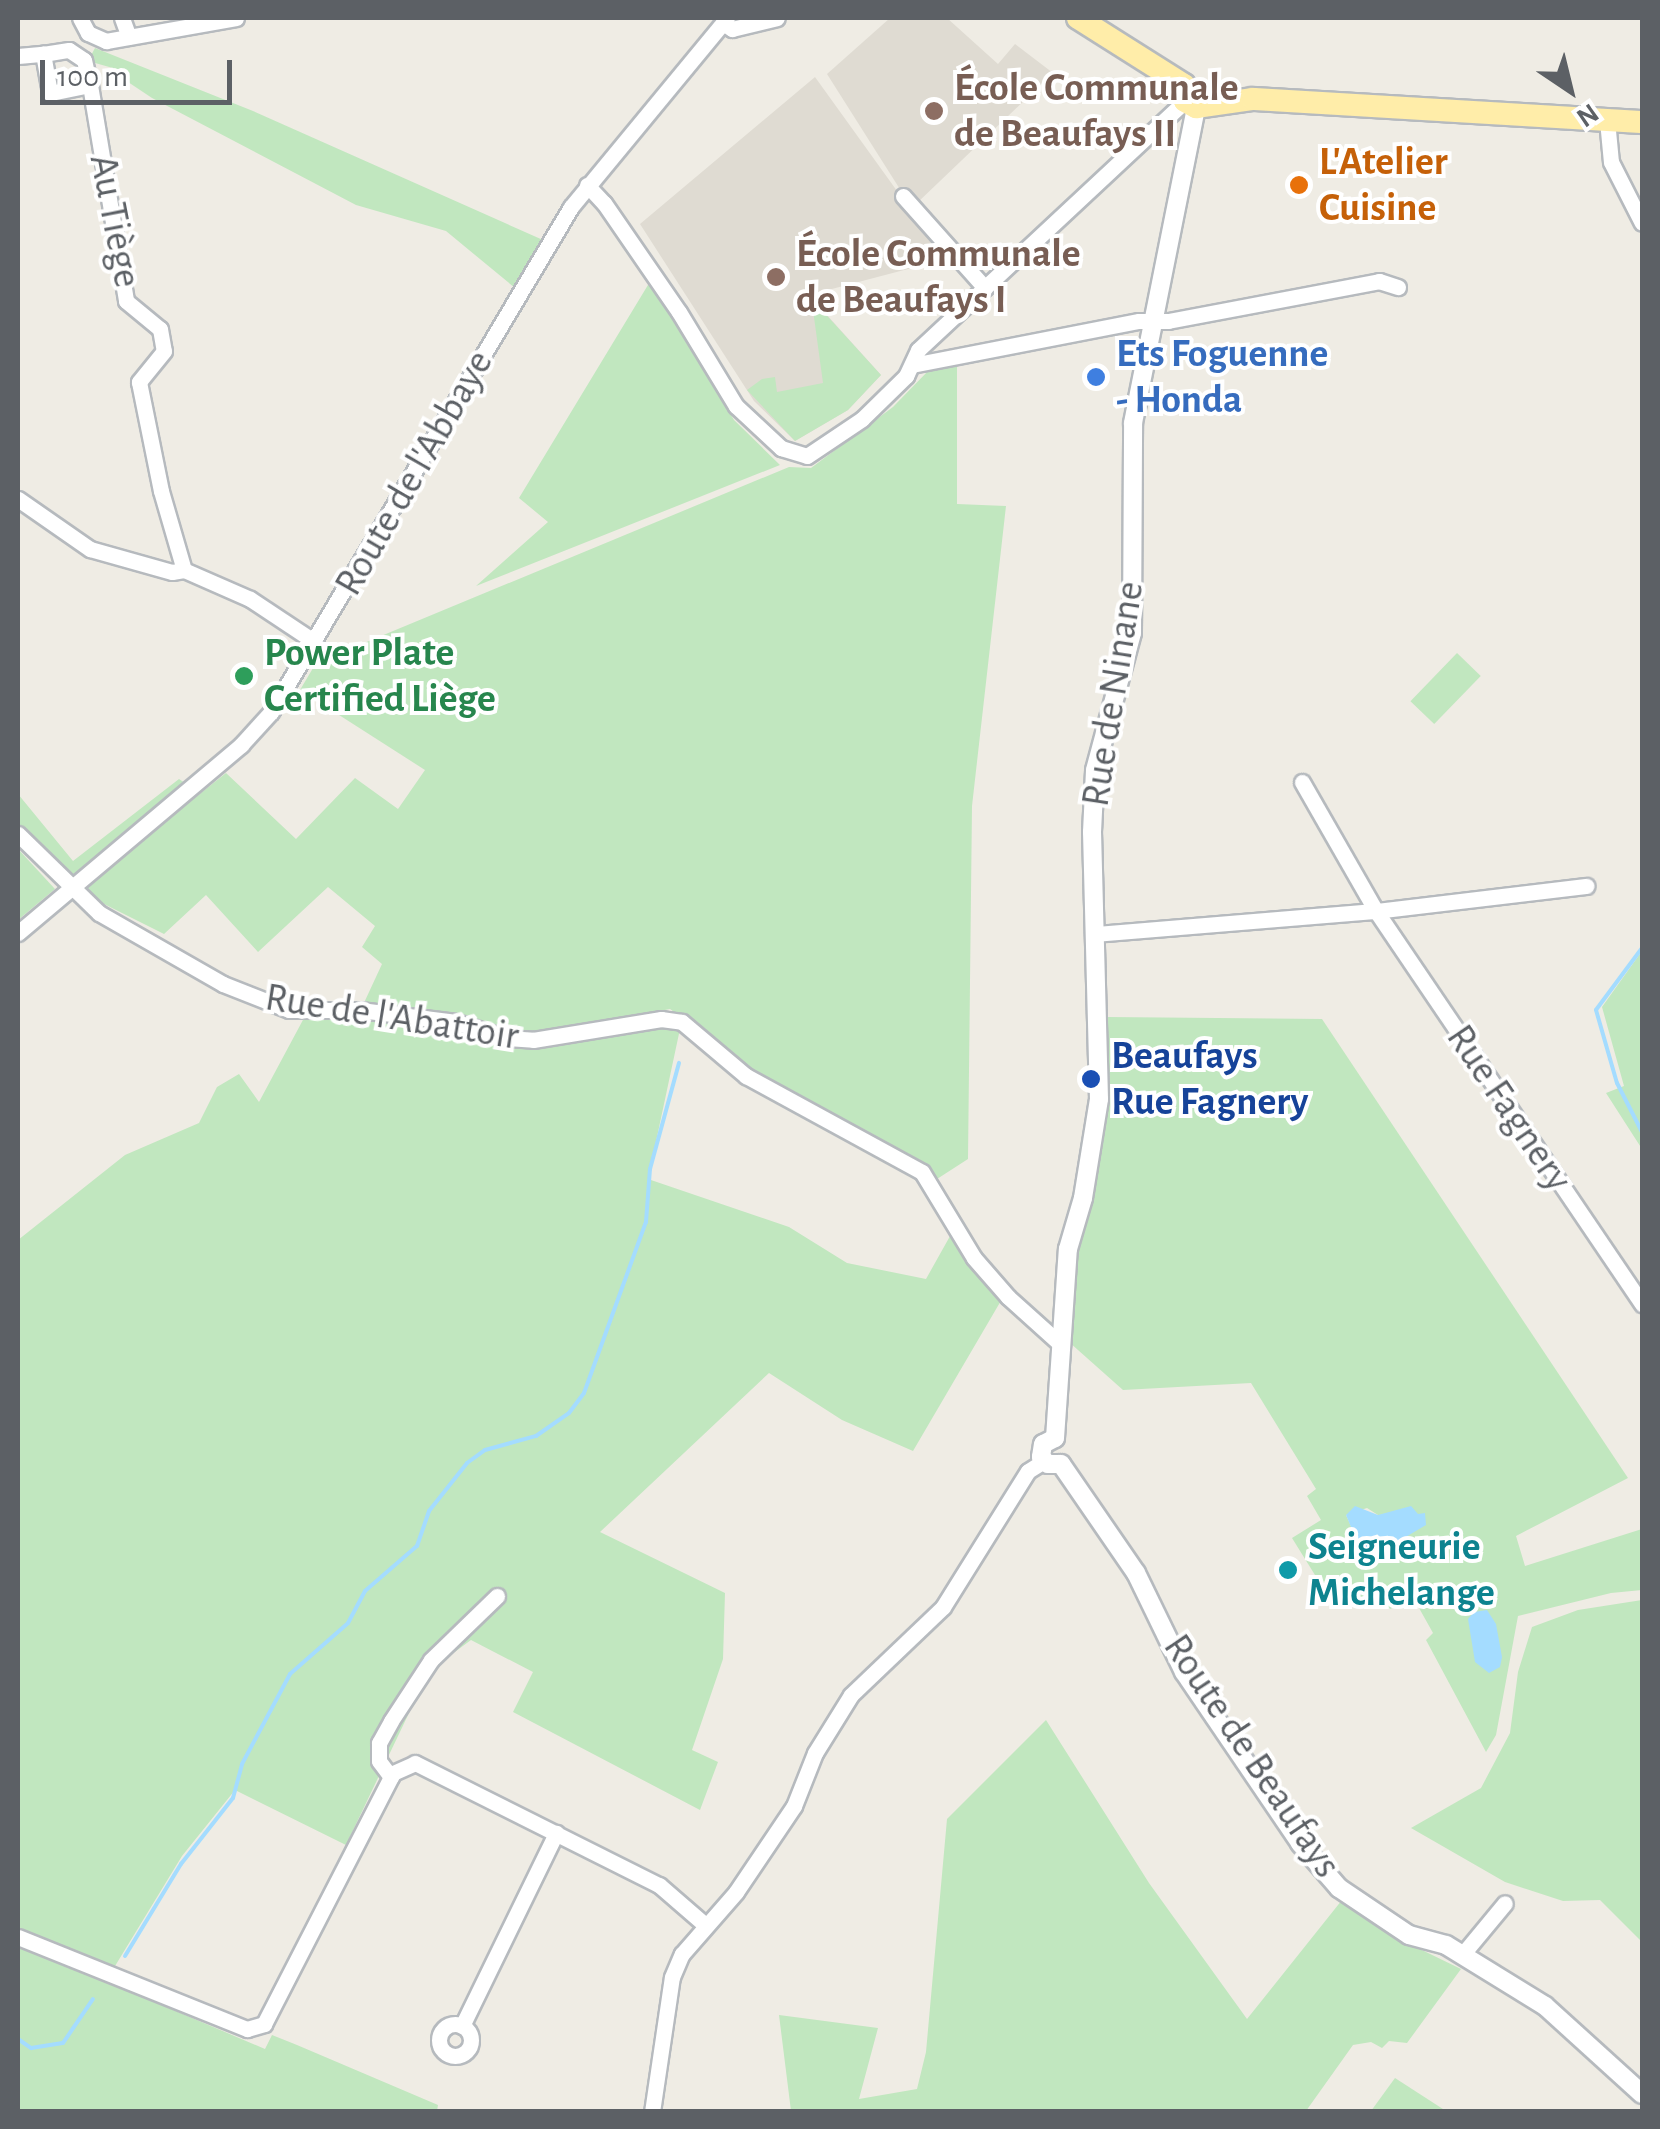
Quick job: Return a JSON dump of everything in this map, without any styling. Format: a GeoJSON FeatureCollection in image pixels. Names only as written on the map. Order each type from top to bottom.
{"type":"FeatureCollection","features":[{"type":"Feature","properties":{"kind":"main road"},"geometry":{"type":"LineString","coordinates":[[1078,18],[1196,97],[1642,122]]}},
{"type":"Feature","properties":{"kind":"street"},"geometry":{"type":"LineString","coordinates":[[80,18],[95,38],[236,18]]}},
{"type":"Feature","properties":{"kind":"street"},"geometry":{"type":"LineString","coordinates":[[122,18],[128,36]]}},
{"type":"Feature","properties":{"kind":"street"},"geometry":{"type":"LineString","coordinates":[[725,20],[732,28],[777,18]]}},
{"type":"Feature","properties":{"kind":"street","name":"Route de l'Abbaye"},"geometry":{"type":"LineString","coordinates":[[18,933],[255,732],[315,642],[587,185],[725,20]]}},
{"type":"Feature","properties":{"kind":"street","name":"Au Tiège"},"geometry":{"type":"LineString","coordinates":[[18,56],[68,50],[84,60],[126,301],[160,330],[164,351],[139,382],[162,491],[184,570]]}},
{"type":"Feature","properties":{"kind":"street"},"geometry":{"type":"LineString","coordinates":[[43,54],[50,93],[90,86]]}},
{"type":"Feature","properties":{"kind":"street"},"geometry":{"type":"LineString","coordinates":[[587,185],[604,202],[658,279],[736,406],[788,453],[807,456],[862,418],[912,365],[918,350],[1196,97]]}},
{"type":"Feature","properties":{"kind":"street","name":"Rue de Ninane"},"geometry":{"type":"LineString","coordinates":[[1053,1463],[1041,1448],[1055,1438],[1068,1249],[1087,1178],[1100,1099],[1096,770],[1132,633],[1133,423],[1196,97]]}},
{"type":"Feature","properties":{"kind":"street"},"geometry":{"type":"LineString","coordinates":[[1607,120],[1611,162],[1642,223]]}},
{"type":"Feature","properties":{"kind":"street"},"geometry":{"type":"LineString","coordinates":[[903,196],[985,288]]}},
{"type":"Feature","properties":{"kind":"street"},"geometry":{"type":"LineString","coordinates":[[912,365],[1152,318],[1168,320],[1380,282],[1398,287]]}},
{"type":"Feature","properties":{"kind":"street"},"geometry":{"type":"LineString","coordinates":[[18,499],[90,549],[172,572],[184,570],[250,599],[315,642]]}},
{"type":"Feature","properties":{"kind":"street","name":"Rue Fagnery"},"geometry":{"type":"LineString","coordinates":[[1302,782],[1376,911],[1642,1304]]}},
{"type":"Feature","properties":{"kind":"street","name":"Rue de l'Abattoir"},"geometry":{"type":"LineString","coordinates":[[18,834],[70,889],[99,912],[223,984],[289,1010],[360,1010],[456,1022],[508,1038],[532,1040],[660,1020],[682,1022],[746,1076],[922,1172],[982,1268],[1059,1343]]}},
{"type":"Feature","properties":{"kind":"street"},"geometry":{"type":"LineString","coordinates":[[1096,934],[1376,911],[1587,886]]}},
{"type":"Feature","properties":{"kind":"street"},"geometry":{"type":"LineString","coordinates":[[652,2112],[672,1978],[682,1954],[704,1924],[736,1892],[794,1806],[815,1753],[851,1695],[943,1608],[1028,1472],[1053,1463]]}},
{"type":"Feature","properties":{"kind":"street","name":"Route de Beaufays"},"geometry":{"type":"LineString","coordinates":[[1053,1463],[1136,1574],[1184,1672],[1317,1864],[1367,1910],[1409,1935],[1438,1942],[1462,1954],[1545,2006],[1642,2094]]}},
{"type":"Feature","properties":{"kind":"street"},"geometry":{"type":"LineString","coordinates":[[391,1777],[379,1760],[379,1743],[391,1721],[431,1660],[497,1596]]}},
{"type":"Feature","properties":{"kind":"street"},"geometry":{"type":"LineString","coordinates":[[18,1938],[248,2029],[264,2024],[391,1777],[402,1765],[414,1763],[659,1885],[704,1924]]}},
{"type":"Feature","properties":{"kind":"street"},"geometry":{"type":"LineString","coordinates":[[462,2026],[556,1833]]}},
{"type":"Feature","properties":{"kind":"street"},"geometry":{"type":"LineString","coordinates":[[1462,1954],[1505,1903]]}},
{"type":"Feature","properties":{"kind":"shaded area","name":"École Communale de Beaufays II"},"geometry":{"type":"Polygon","coordinates":[[[890,18],[947,18],[998,64],[1015,44],[1053,73],[916,204],[903,194],[827,74],[890,18]]]}},
{"type":"Feature","properties":{"kind":"shaded area","name":"École Communale de Beaufays I"},"geometry":{"type":"Polygon","coordinates":[[[815,77],[946,259],[809,295],[881,375],[848,410],[795,441],[754,401],[640,224],[815,77]]]}},
{"type":"Feature","properties":{"kind":"green space"},"geometry":{"type":"Polygon","coordinates":[[[95,48],[253,111],[543,240],[515,288],[446,231],[356,205],[152,98],[128,82],[127,72],[88,61],[95,48]]]}},
{"type":"Feature","properties":{"kind":"green space"},"geometry":{"type":"Polygon","coordinates":[[[651,280],[734,420],[780,465],[476,586],[548,522],[519,498],[651,280]]]}},
{"type":"Feature","properties":{"kind":"green space"},"geometry":{"type":"Polygon","coordinates":[[[819,307],[881,375],[848,410],[795,441],[747,390],[762,379],[775,377],[777,392],[823,383],[813,310],[819,307]]]}},
{"type":"Feature","properties":{"kind":"green space"},"geometry":{"type":"Polygon","coordinates":[[[957,362],[957,504],[1006,506],[972,806],[968,1159],[937,1179],[920,1160],[768,1080],[670,1009],[526,1036],[363,1005],[382,964],[362,947],[375,926],[328,887],[258,952],[206,895],[164,934],[78,891],[226,773],[296,839],[355,778],[398,809],[425,770],[300,690],[316,663],[789,467],[811,468],[893,407],[929,370],[957,362]]]}},
{"type":"Feature","properties":{"kind":"green space"},"geometry":{"type":"Polygon","coordinates":[[[1457,653],[1481,676],[1434,724],[1410,701],[1457,653]]]}},
{"type":"Feature","properties":{"kind":"green space"},"geometry":{"type":"Polygon","coordinates":[[[179,779],[188,785],[72,879],[18,825],[18,794],[73,861],[179,779]]]}},
{"type":"Feature","properties":{"kind":"green space"},"geometry":{"type":"Polygon","coordinates":[[[18,849],[55,889],[18,920],[18,849]]]}},
{"type":"Feature","properties":{"kind":"green space"},"geometry":{"type":"Polygon","coordinates":[[[1642,951],[1642,1149],[1606,1093],[1624,1086],[1602,1007],[1642,951]]]}},
{"type":"Feature","properties":{"kind":"green space"},"geometry":{"type":"Polygon","coordinates":[[[1108,1017],[1322,1019],[1628,1478],[1516,1536],[1525,1566],[1642,1529],[1642,1590],[1611,1593],[1518,1616],[1496,1735],[1486,1752],[1426,1640],[1433,1633],[1419,1608],[1430,1596],[1411,1607],[1407,1601],[1390,1609],[1384,1601],[1366,1609],[1348,1601],[1333,1604],[1292,1538],[1321,1520],[1307,1496],[1316,1489],[1251,1383],[1123,1390],[1069,1342],[1078,1243],[1097,1176],[1106,1106],[1108,1017]],[[1367,1508],[1346,1515],[1362,1551],[1419,1514],[1378,1515],[1367,1508]]]}},
{"type":"Feature","properties":{"kind":"green space"},"geometry":{"type":"Polygon","coordinates":[[[304,1018],[372,1018],[466,1030],[516,1044],[576,1041],[662,1024],[680,1029],[648,1179],[789,1227],[847,1263],[926,1279],[954,1229],[1002,1299],[913,1451],[842,1420],[769,1373],[600,1532],[725,1593],[723,1659],[692,1750],[718,1762],[700,1810],[513,1712],[533,1672],[471,1640],[429,1671],[346,1845],[235,1790],[182,1856],[112,1971],[18,1932],[18,1240],[125,1155],[199,1123],[217,1087],[239,1074],[259,1102],[304,1018]]]}},
{"type":"Feature","properties":{"kind":"green space"},"geometry":{"type":"Polygon","coordinates":[[[1642,1600],[1642,1942],[1600,1900],[1563,1901],[1505,1882],[1411,1828],[1481,1788],[1510,1733],[1518,1672],[1532,1627],[1578,1610],[1642,1600]]]}},
{"type":"Feature","properties":{"kind":"green space"},"geometry":{"type":"Polygon","coordinates":[[[1046,1720],[1149,1883],[1247,2019],[1342,1900],[1391,1935],[1461,1969],[1407,2043],[1389,2041],[1382,2048],[1371,2042],[1353,2045],[1306,2111],[791,2111],[779,2015],[878,2028],[859,2099],[917,2089],[926,2052],[947,1819],[1046,1720]]]}},
{"type":"Feature","properties":{"kind":"green space"},"geometry":{"type":"Polygon","coordinates":[[[18,1944],[265,2049],[272,2035],[438,2105],[437,2111],[18,2111],[18,1944]]]}},
{"type":"Feature","properties":{"kind":"green space"},"geometry":{"type":"Polygon","coordinates":[[[1395,2078],[1446,2111],[1371,2111],[1395,2078]]]}},
{"type":"Feature","properties":{"kind":"water"},"geometry":{"type":"Polygon","coordinates":[[[1355,1506],[1378,1515],[1411,1506],[1418,1514],[1425,1513],[1426,1525],[1382,1551],[1361,1551],[1346,1515],[1355,1506]]]}},
{"type":"Feature","properties":{"kind":"water"},"geometry":{"type":"Polygon","coordinates":[[[1487,1610],[1496,1624],[1502,1657],[1500,1667],[1489,1673],[1475,1662],[1468,1619],[1474,1612],[1487,1610]]]}},
{"type":"Feature","properties":{"kind":"waterway"},"geometry":{"type":"LineString","coordinates":[[1642,948],[1596,1010],[1617,1083],[1642,1132]]}},
{"type":"Feature","properties":{"kind":"waterway"},"geometry":{"type":"LineString","coordinates":[[125,1956],[181,1864],[233,1798],[242,1764],[290,1674],[348,1623],[365,1591],[417,1546],[429,1511],[467,1463],[485,1450],[536,1436],[569,1413],[584,1393],[646,1222],[650,1169],[679,1063]]}},
{"type":"Feature","properties":{"kind":"waterway"},"geometry":{"type":"LineString","coordinates":[[18,2039],[31,2048],[63,2043],[93,1999]]}},
{"type":"Feature","properties":{"kind":"place","name":"École Communale de Beaufays II"},"geometry":{"type":"Point","coordinates":[934,111]}},
{"type":"Feature","properties":{"kind":"place","name":"L'Atelier Cuisine"},"geometry":{"type":"Point","coordinates":[1299,185]}},
{"type":"Feature","properties":{"kind":"place","name":"École Communale de Beaufays I"},"geometry":{"type":"Point","coordinates":[776,277]}},
{"type":"Feature","properties":{"kind":"place","name":"Ets Foguenne - Honda"},"geometry":{"type":"Point","coordinates":[1096,377]}},
{"type":"Feature","properties":{"kind":"place","name":"Power Plate Certified Liège"},"geometry":{"type":"Point","coordinates":[244,676]}},
{"type":"Feature","properties":{"kind":"place","name":"Beaufays Rue Fagnery"},"geometry":{"type":"Point","coordinates":[1091,1079]}},
{"type":"Feature","properties":{"kind":"place","name":"Seigneurie Michelange"},"geometry":{"type":"Point","coordinates":[1288,1570]}}]}
